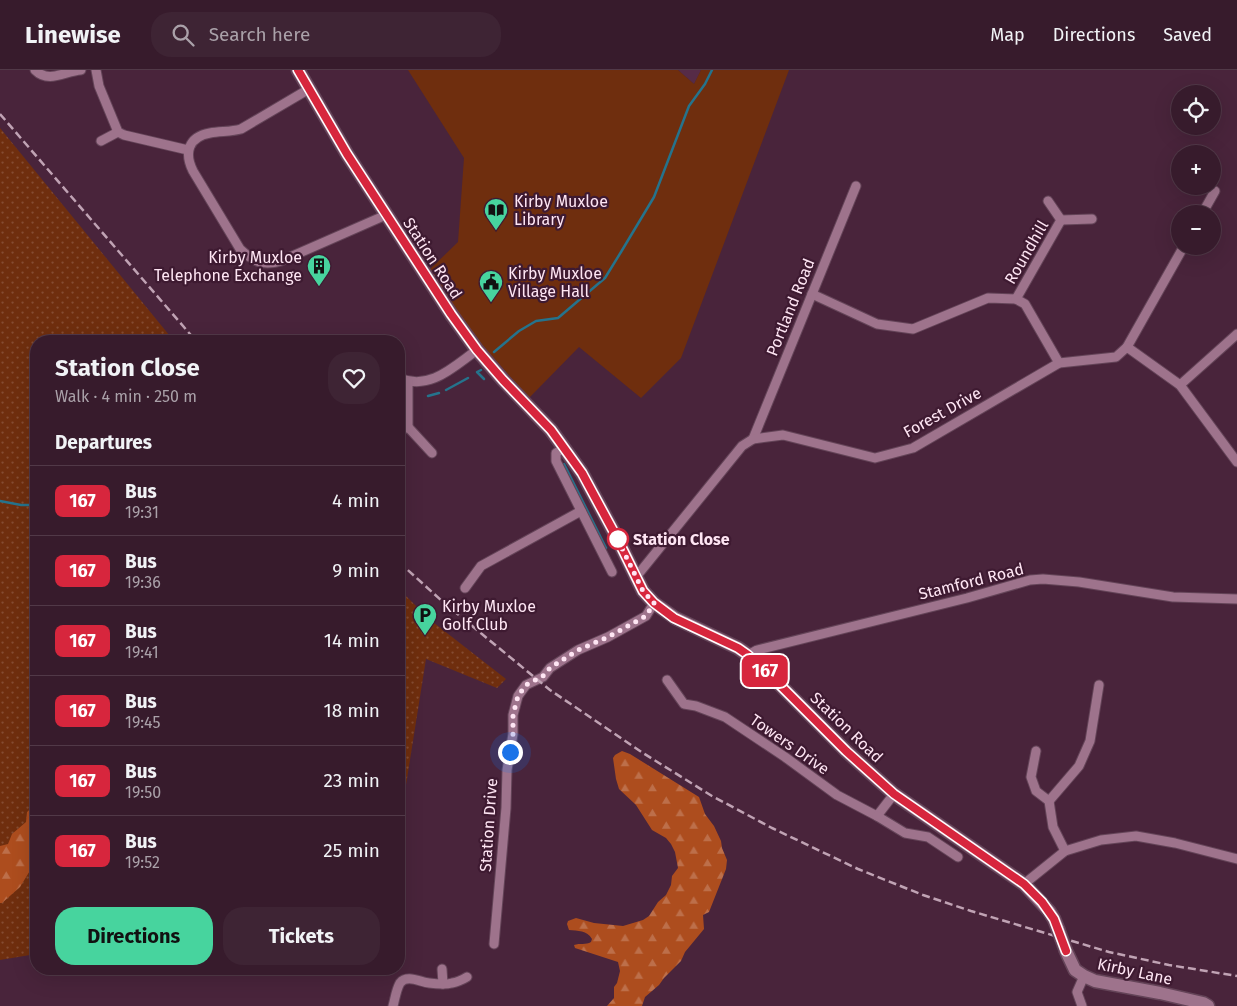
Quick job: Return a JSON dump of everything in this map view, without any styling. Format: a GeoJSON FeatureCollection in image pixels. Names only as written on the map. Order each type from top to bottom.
{"type":"FeatureCollection","features":[{"type":"Feature","properties":{"kind":"street"},"geometry":{"type":"LineString","coordinates":[[35,70],[43,76],[58,76],[75,70],[81,70]]}},
{"type":"Feature","properties":{"kind":"street"},"geometry":{"type":"LineString","coordinates":[[96,70],[99,86],[118,132],[188,150]]}},
{"type":"Feature","properties":{"kind":"street","name":"Station Road"},"geometry":{"type":"LineString","coordinates":[[298,70],[347,154],[451,314],[477,350],[551,430],[586,481],[643,591],[654,603],[674,618],[738,648],[748,655],[846,751],[894,794],[1024,884],[1049,911],[1066,951]]}},
{"type":"Feature","properties":{"kind":"street"},"geometry":{"type":"LineString","coordinates":[[309,89],[241,129],[208,133],[191,143],[188,150],[188,163],[240,249],[257,262],[273,263],[386,215]]}},
{"type":"Feature","properties":{"kind":"street"},"geometry":{"type":"LineString","coordinates":[[102,140],[118,132]]}},
{"type":"Feature","properties":{"kind":"street","name":"Portland Road"},"geometry":{"type":"LineString","coordinates":[[753,439],[856,186]]}},
{"type":"Feature","properties":{"kind":"street","name":"Roundhill"},"geometry":{"type":"LineString","coordinates":[[1048,201],[1061,220]]}},
{"type":"Feature","properties":{"kind":"street","name":"Roundhill"},"geometry":{"type":"LineString","coordinates":[[1061,220],[1092,219]]}},
{"type":"Feature","properties":{"kind":"street","name":"Roundhill"},"geometry":{"type":"LineString","coordinates":[[1016,299],[1061,220]]}},
{"type":"Feature","properties":{"kind":"street"},"geometry":{"type":"LineString","coordinates":[[1179,255],[1127,347],[1180,386],[1237,462]]}},
{"type":"Feature","properties":{"kind":"street"},"geometry":{"type":"LineString","coordinates":[[812,294],[877,324],[913,329],[988,298],[1016,299],[1025,304],[1059,363]]}},
{"type":"Feature","properties":{"kind":"street"},"geometry":{"type":"LineString","coordinates":[[1180,386],[1237,334]]}},
{"type":"Feature","properties":{"kind":"street","name":"Forest Drive"},"geometry":{"type":"LineString","coordinates":[[753,439],[783,435],[875,458],[913,448],[1059,363],[1116,357],[1127,347]]}},
{"type":"Feature","properties":{"kind":"street"},"geometry":{"type":"LineString","coordinates":[[405,381],[424,382],[442,375],[477,350]]}},
{"type":"Feature","properties":{"kind":"street"},"geometry":{"type":"LineString","coordinates":[[408,382],[408,427],[432,453]]}},
{"type":"Feature","properties":{"kind":"street"},"geometry":{"type":"LineString","coordinates":[[636,577],[742,446],[753,439]]}},
{"type":"Feature","properties":{"kind":"street"},"geometry":{"type":"LineString","coordinates":[[564,448],[556,454],[556,461],[612,572]]}},
{"type":"Feature","properties":{"kind":"street"},"geometry":{"type":"LineString","coordinates":[[465,588],[481,566],[581,511]]}},
{"type":"Feature","properties":{"kind":"street","name":"Stamford Road"},"geometry":{"type":"LineString","coordinates":[[748,655],[757,650],[967,598],[1030,580],[1043,579],[1080,582],[1173,597],[1237,599]]}},
{"type":"Feature","properties":{"kind":"street","name":"Station Drive"},"geometry":{"type":"LineString","coordinates":[[494,944],[506,808],[507,770],[513,734],[513,715],[518,696],[526,685],[543,676],[550,668],[578,650],[608,637],[646,616],[654,603]]}},
{"type":"Feature","properties":{"kind":"street","name":"Towers Drive"},"geometry":{"type":"LineString","coordinates":[[667,680],[684,704],[696,706],[725,717],[837,795],[905,833],[928,837],[958,857]]}},
{"type":"Feature","properties":{"kind":"street"},"geometry":{"type":"LineString","coordinates":[[1048,801],[1079,766],[1090,741],[1099,684]]}},
{"type":"Feature","properties":{"kind":"street"},"geometry":{"type":"LineString","coordinates":[[1036,751],[1031,776],[1036,791],[1048,801],[1053,827],[1065,851]]}},
{"type":"Feature","properties":{"kind":"street"},"geometry":{"type":"LineString","coordinates":[[877,816],[894,794]]}},
{"type":"Feature","properties":{"kind":"street"},"geometry":{"type":"LineString","coordinates":[[1024,884],[1065,851],[1101,840],[1136,836],[1175,843],[1237,859]]}},
{"type":"Feature","properties":{"kind":"street","name":"Kirby Lane"},"geometry":{"type":"LineString","coordinates":[[1066,951],[1075,970],[1084,976],[1203,1003],[1208,1006]]}},
{"type":"Feature","properties":{"kind":"street"},"geometry":{"type":"LineString","coordinates":[[442,968],[443,984]]}},
{"type":"Feature","properties":{"kind":"street"},"geometry":{"type":"LineString","coordinates":[[1082,1006],[1077,992],[1084,976]]}},
{"type":"Feature","properties":{"kind":"street"},"geometry":{"type":"LineString","coordinates":[[393,1006],[397,988],[404,980],[409,979],[443,984],[453,983],[467,977]]}},
{"type":"Feature","properties":{"kind":"shaded area"},"geometry":{"type":"Polygon","coordinates":[[[408,70],[678,70],[694,84],[701,70],[789,70],[681,358],[641,398],[579,347],[529,398],[483,346],[425,274],[458,242],[464,158],[408,70]]]}},
{"type":"Feature","properties":{"kind":"shaded area"},"geometry":{"type":"Polygon","coordinates":[[[678,70],[701,70],[694,84],[678,70]]]}},
{"type":"Feature","properties":{"kind":"shaded area"},"geometry":{"type":"Polygon","coordinates":[[[0,128],[169,335],[30,335],[30,955],[0,960],[0,128]]]}},
{"type":"Feature","properties":{"kind":"shaded area","name":"Kirby Muxloe Golf Club"},"geometry":{"type":"Polygon","coordinates":[[[405,595],[429,619],[506,679],[497,688],[426,659],[405,791],[405,595]]]}},
{"type":"Feature","properties":{"kind":"green space"},"geometry":{"type":"Polygon","coordinates":[[[622,751],[630,754],[699,797],[705,814],[714,826],[721,841],[727,860],[726,869],[709,912],[703,915],[704,929],[685,952],[681,961],[645,997],[642,1006],[607,1006],[614,998],[614,987],[620,971],[618,962],[575,948],[574,945],[589,943],[592,939],[585,932],[569,930],[567,924],[568,921],[576,918],[594,923],[623,926],[643,920],[649,916],[658,902],[666,895],[671,885],[672,876],[678,868],[675,852],[671,844],[666,838],[652,830],[636,805],[619,789],[613,758],[622,751]]]}},
{"type":"Feature","properties":{"kind":"green space"},"geometry":{"type":"Polygon","coordinates":[[[30,809],[30,871],[20,887],[0,903],[0,846],[8,844],[12,834],[26,822],[27,812],[30,809]]]}},
{"type":"Feature","properties":{"kind":"waterway"},"geometry":{"type":"LineString","coordinates":[[494,352],[519,331],[536,321],[558,318],[605,278],[654,197],[689,106],[705,84],[712,70]]}},
{"type":"Feature","properties":{"kind":"waterway"},"geometry":{"type":"LineString","coordinates":[[481,370],[477,372],[484,379]]}},
{"type":"Feature","properties":{"kind":"waterway"},"geometry":{"type":"LineString","coordinates":[[446,390],[468,378]]}},
{"type":"Feature","properties":{"kind":"waterway"},"geometry":{"type":"LineString","coordinates":[[428,396],[439,393]]}},
{"type":"Feature","properties":{"kind":"waterway"},"geometry":{"type":"LineString","coordinates":[[564,464],[606,548]]}},
{"type":"Feature","properties":{"kind":"waterway"},"geometry":{"type":"LineString","coordinates":[[0,501],[30,505]]}},
{"type":"Feature","properties":{"kind":"railway"},"geometry":{"type":"LineString","coordinates":[[0,114],[191,335]]}},
{"type":"Feature","properties":{"kind":"railway"},"geometry":{"type":"LineString","coordinates":[[405,567],[443,602],[550,690],[643,753],[712,796],[772,828],[858,869],[923,895],[971,911],[1109,952],[1169,965],[1237,976]]}},
{"type":"Feature","properties":{"kind":"bus line","name":"167"},"geometry":{"type":"LineString","coordinates":[[298,70],[347,154],[451,314],[477,350],[551,430],[582,473],[643,591],[654,603],[674,618],[738,648],[748,655],[829,735],[894,794],[1024,884],[1049,911],[1066,951]]}},
{"type":"Feature","properties":{"kind":"place","name":"Kirby Muxloe Library"},"geometry":{"type":"Point","coordinates":[496,231]}},
{"type":"Feature","properties":{"kind":"place","name":"Kirby Muxloe Telephone Exchange"},"geometry":{"type":"Point","coordinates":[319,287]}},
{"type":"Feature","properties":{"kind":"place","name":"Kirby Muxloe Village Hall"},"geometry":{"type":"Point","coordinates":[491,303]}},
{"type":"Feature","properties":{"kind":"place","name":"Station Close"},"geometry":{"type":"Point","coordinates":[618,539]}},
{"type":"Feature","properties":{"kind":"place","name":"Kirby Muxloe Golf Club"},"geometry":{"type":"Point","coordinates":[425,636]}},
{"type":"Feature","properties":{"kind":"route"},"geometry":{"type":"LineString","coordinates":[[510,752],[513,734],[513,715],[518,696],[526,685],[543,676],[550,668],[578,650],[608,637],[646,616],[654,603],[643,591],[616,536],[618,539]]}}]}
